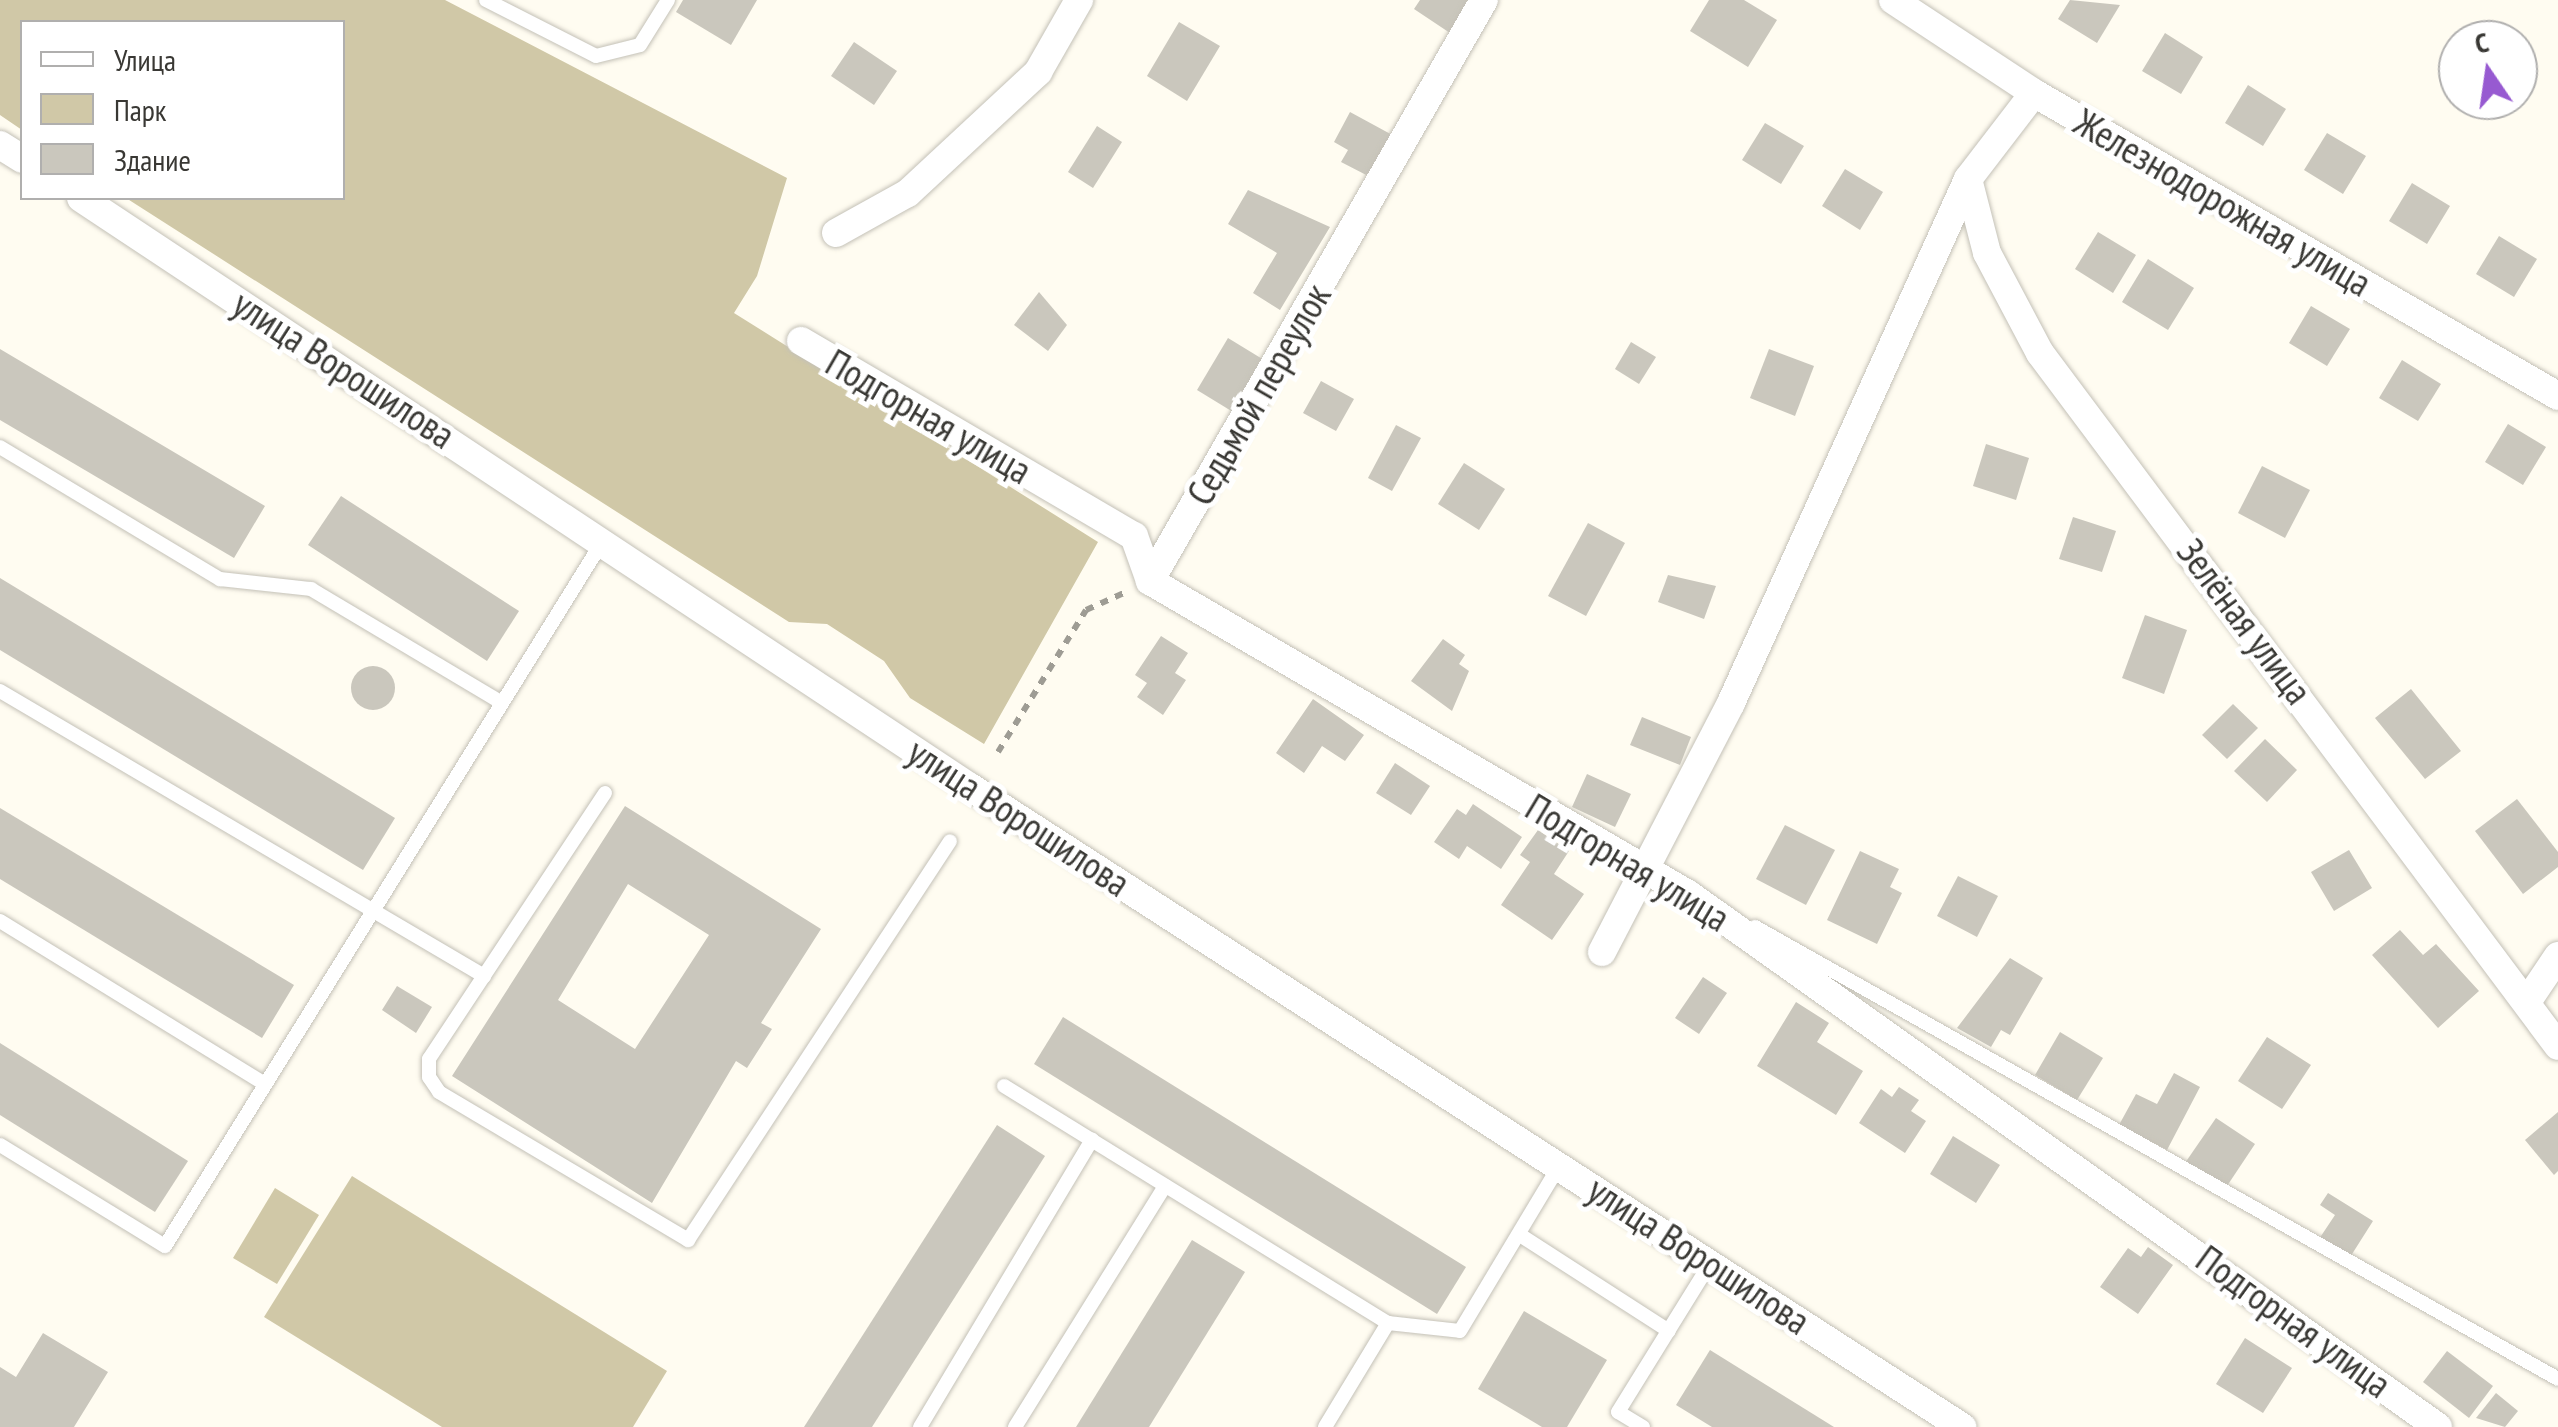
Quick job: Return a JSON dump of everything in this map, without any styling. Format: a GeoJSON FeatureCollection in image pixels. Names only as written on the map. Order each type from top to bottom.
{"type":"FeatureCollection","features":[{"type":"Feature","properties":{"kind":"street"},"geometry":{"type":"LineString","coordinates":[[836,233],[908,193],[1038,72],[1079,0]]}},
{"type":"Feature","properties":{"kind":"street","name":"Седьмой переулок"},"geometry":{"type":"LineString","coordinates":[[1150,581],[1484,0]]}},
{"type":"Feature","properties":{"kind":"street","name":"Железнодорожная улица"},"geometry":{"type":"LineString","coordinates":[[1892,0],[2034,93],[2558,396]]}},
{"type":"Feature","properties":{"kind":"street"},"geometry":{"type":"LineString","coordinates":[[1602,952],[1650,872],[1968,179],[2034,93]]}},
{"type":"Feature","properties":{"kind":"street","name":"Зелёная улица"},"geometry":{"type":"LineString","coordinates":[[1968,179],[1987,253],[2040,353],[2529,998],[2558,1046]]}},
{"type":"Feature","properties":{"kind":"street","name":"улица Ворошилова"},"geometry":{"type":"LineString","coordinates":[[84,200],[604,538],[970,788],[1962,1427]]}},
{"type":"Feature","properties":{"kind":"street","name":"Подгорная улица"},"geometry":{"type":"LineString","coordinates":[[801,341],[1134,536],[1150,581],[1650,872],[2161,1223],[2438,1427]]}},
{"type":"Feature","properties":{"kind":"street"},"geometry":{"type":"LineString","coordinates":[[2529,998],[2558,956]]}},
{"type":"Feature","properties":{"kind":"lane"},"geometry":{"type":"LineString","coordinates":[[486,0],[596,56],[640,45],[668,0]]}},
{"type":"Feature","properties":{"kind":"lane"},"geometry":{"type":"LineString","coordinates":[[0,448],[220,578],[312,589],[499,701]]}},
{"type":"Feature","properties":{"kind":"lane"},"geometry":{"type":"LineString","coordinates":[[0,1146],[164,1246],[375,912],[499,701],[604,538]]}},
{"type":"Feature","properties":{"kind":"lane"},"geometry":{"type":"LineString","coordinates":[[0,691],[484,976]]}},
{"type":"Feature","properties":{"kind":"lane"},"geometry":{"type":"LineString","coordinates":[[1410,732],[2558,1379]]}},
{"type":"Feature","properties":{"kind":"lane"},"geometry":{"type":"LineString","coordinates":[[605,793],[429,1059],[439,1092],[688,1240],[950,841]]}},
{"type":"Feature","properties":{"kind":"lane"},"geometry":{"type":"LineString","coordinates":[[0,921],[265,1084]]}},
{"type":"Feature","properties":{"kind":"lane"},"geometry":{"type":"LineString","coordinates":[[1004,1086],[1388,1323],[1460,1330],[1559,1165]]}},
{"type":"Feature","properties":{"kind":"lane"},"geometry":{"type":"LineString","coordinates":[[920,1427],[1092,1140]]}},
{"type":"Feature","properties":{"kind":"lane"},"geometry":{"type":"LineString","coordinates":[[1016,1427],[1165,1186]]}},
{"type":"Feature","properties":{"kind":"lane"},"geometry":{"type":"LineString","coordinates":[[1520,1235],[1669,1331]]}},
{"type":"Feature","properties":{"kind":"lane"},"geometry":{"type":"LineString","coordinates":[[1643,1427],[1618,1412],[1711,1262]]}},
{"type":"Feature","properties":{"kind":"lane"},"geometry":{"type":"LineString","coordinates":[[1325,1427],[1388,1323]]}},
{"type":"Feature","properties":{"kind":"path"},"geometry":{"type":"LineString","coordinates":[[998,752],[1086,610],[1150,581]]}},
{"type":"Feature","properties":{"kind":"green space"},"geometry":{"type":"Polygon","coordinates":[[[0,0],[445,0],[787,178],[757,276],[734,313],[1098,542],[984,744],[910,698],[884,661],[827,624],[789,622],[129,200],[345,200],[345,20],[20,20],[20,129],[0,115],[0,0]]]}},
{"type":"Feature","properties":{"kind":"green space"},"geometry":{"type":"Polygon","coordinates":[[[352,1176],[667,1371],[633,1427],[442,1427],[264,1317],[352,1176]]]}},
{"type":"Feature","properties":{"kind":"green space"},"geometry":{"type":"Polygon","coordinates":[[[275,1188],[319,1215],[277,1284],[233,1258],[275,1188]]]}},
{"type":"Feature","properties":{"kind":"building"},"geometry":{"type":"Polygon","coordinates":[[[683,0],[757,0],[731,45],[676,12],[683,0]]]}},
{"type":"Feature","properties":{"kind":"building"},"geometry":{"type":"Polygon","coordinates":[[[1420,0],[1468,0],[1477,6],[1456,37],[1414,9],[1420,0]]]}},
{"type":"Feature","properties":{"kind":"building"},"geometry":{"type":"Polygon","coordinates":[[[1709,0],[1744,0],[1777,20],[1748,67],[1690,31],[1709,0]]]}},
{"type":"Feature","properties":{"kind":"building"},"geometry":{"type":"Polygon","coordinates":[[[2070,0],[2120,5],[2097,43],[2058,19],[2070,0]]]}},
{"type":"Feature","properties":{"kind":"building"},"geometry":{"type":"Polygon","coordinates":[[[1179,22],[1220,46],[1187,101],[1147,76],[1179,22]]]}},
{"type":"Feature","properties":{"kind":"building"},"geometry":{"type":"Polygon","coordinates":[[[2165,33],[2203,57],[2181,94],[2142,71],[2165,33]]]}},
{"type":"Feature","properties":{"kind":"building"},"geometry":{"type":"Polygon","coordinates":[[[854,42],[897,71],[874,105],[831,76],[854,42]]]}},
{"type":"Feature","properties":{"kind":"building"},"geometry":{"type":"Polygon","coordinates":[[[2248,85],[2286,109],[2263,146],[2225,123],[2248,85]]]}},
{"type":"Feature","properties":{"kind":"building"},"geometry":{"type":"Polygon","coordinates":[[[1350,112],[1396,137],[1374,179],[1341,162],[1348,150],[1334,142],[1350,112]]]}},
{"type":"Feature","properties":{"kind":"building"},"geometry":{"type":"Polygon","coordinates":[[[1765,123],[1804,146],[1781,184],[1742,160],[1765,123]]]}},
{"type":"Feature","properties":{"kind":"building"},"geometry":{"type":"Polygon","coordinates":[[[1097,126],[1122,142],[1093,188],[1068,172],[1097,126]]]}},
{"type":"Feature","properties":{"kind":"building"},"geometry":{"type":"Polygon","coordinates":[[[2327,133],[2366,156],[2343,194],[2304,170],[2327,133]]]}},
{"type":"Feature","properties":{"kind":"building"},"geometry":{"type":"Polygon","coordinates":[[[1845,169],[1883,192],[1860,230],[1822,206],[1845,169]]]}},
{"type":"Feature","properties":{"kind":"building"},"geometry":{"type":"Polygon","coordinates":[[[2412,183],[2450,206],[2427,244],[2389,221],[2412,183]]]}},
{"type":"Feature","properties":{"kind":"building"},"geometry":{"type":"Polygon","coordinates":[[[1248,190],[1330,227],[1280,310],[1253,293],[1277,253],[1228,224],[1248,190]]]}},
{"type":"Feature","properties":{"kind":"building"},"geometry":{"type":"Polygon","coordinates":[[[2098,232],[2136,255],[2113,293],[2075,269],[2098,232]]]}},
{"type":"Feature","properties":{"kind":"building"},"geometry":{"type":"Polygon","coordinates":[[[2499,236],[2537,259],[2514,297],[2476,274],[2499,236]]]}},
{"type":"Feature","properties":{"kind":"building"},"geometry":{"type":"Polygon","coordinates":[[[2148,259],[2194,288],[2168,330],[2122,302],[2148,259]]]}},
{"type":"Feature","properties":{"kind":"building"},"geometry":{"type":"Polygon","coordinates":[[[1039,292],[1067,325],[1048,351],[1014,325],[1039,292]]]}},
{"type":"Feature","properties":{"kind":"building"},"geometry":{"type":"Polygon","coordinates":[[[2311,306],[2350,329],[2327,366],[2289,343],[2311,306]]]}},
{"type":"Feature","properties":{"kind":"building"},"geometry":{"type":"Polygon","coordinates":[[[1228,338],[1264,360],[1233,412],[1197,390],[1228,338]]]}},
{"type":"Feature","properties":{"kind":"building"},"geometry":{"type":"Polygon","coordinates":[[[1631,342],[1656,357],[1639,384],[1615,369],[1631,342]]]}},
{"type":"Feature","properties":{"kind":"building"},"geometry":{"type":"Polygon","coordinates":[[[0,349],[265,506],[234,558],[0,420],[0,349]]]}},
{"type":"Feature","properties":{"kind":"building"},"geometry":{"type":"Polygon","coordinates":[[[1769,349],[1814,366],[1795,416],[1750,398],[1769,349]]]}},
{"type":"Feature","properties":{"kind":"building"},"geometry":{"type":"Polygon","coordinates":[[[2402,360],[2441,384],[2418,421],[2379,398],[2402,360]]]}},
{"type":"Feature","properties":{"kind":"building"},"geometry":{"type":"Polygon","coordinates":[[[1321,381],[1354,399],[1336,431],[1303,413],[1321,381]]]}},
{"type":"Feature","properties":{"kind":"building"},"geometry":{"type":"Polygon","coordinates":[[[2508,424],[2546,447],[2523,485],[2485,462],[2508,424]]]}},
{"type":"Feature","properties":{"kind":"building"},"geometry":{"type":"Polygon","coordinates":[[[1396,425],[1421,438],[1392,491],[1368,478],[1396,425]]]}},
{"type":"Feature","properties":{"kind":"building"},"geometry":{"type":"Polygon","coordinates":[[[1986,444],[2029,458],[2016,500],[1973,486],[1986,444]]]}},
{"type":"Feature","properties":{"kind":"building"},"geometry":{"type":"Polygon","coordinates":[[[1464,463],[1505,489],[1479,530],[1438,504],[1464,463]]]}},
{"type":"Feature","properties":{"kind":"building"},"geometry":{"type":"Polygon","coordinates":[[[2262,466],[2310,490],[2285,538],[2238,513],[2262,466]]]}},
{"type":"Feature","properties":{"kind":"building"},"geometry":{"type":"Polygon","coordinates":[[[341,496],[519,611],[487,661],[308,545],[341,496]]]}},
{"type":"Feature","properties":{"kind":"building"},"geometry":{"type":"Polygon","coordinates":[[[2073,517],[2116,531],[2102,572],[2059,559],[2073,517]]]}},
{"type":"Feature","properties":{"kind":"building"},"geometry":{"type":"Polygon","coordinates":[[[1588,523],[1625,543],[1586,616],[1548,596],[1588,523]]]}},
{"type":"Feature","properties":{"kind":"building"},"geometry":{"type":"Polygon","coordinates":[[[1668,575],[1716,586],[1704,619],[1658,602],[1668,575]]]}},
{"type":"Feature","properties":{"kind":"building"},"geometry":{"type":"Polygon","coordinates":[[[0,578],[395,818],[363,870],[0,650],[0,578]]]}},
{"type":"Feature","properties":{"kind":"building"},"geometry":{"type":"Polygon","coordinates":[[[2145,615],[2187,630],[2164,694],[2122,678],[2145,615]]]}},
{"type":"Feature","properties":{"kind":"building"},"geometry":{"type":"Polygon","coordinates":[[[1161,636],[1188,653],[1175,673],[1186,680],[1163,715],[1137,697],[1147,683],[1135,675],[1161,636]]]}},
{"type":"Feature","properties":{"kind":"building"},"geometry":{"type":"Polygon","coordinates":[[[1443,639],[1465,655],[1459,664],[1469,671],[1452,711],[1411,681],[1443,639]]]}},
{"type":"Feature","properties":{"kind":"building"},"geometry":{"type":"Polygon","coordinates":[[[373,666],[389,672],[395,688],[389,704],[373,710],[357,704],[351,688],[357,672],[373,666]]]}},
{"type":"Feature","properties":{"kind":"building"},"geometry":{"type":"Polygon","coordinates":[[[2411,689],[2461,751],[2425,779],[2375,718],[2411,689]]]}},
{"type":"Feature","properties":{"kind":"building"},"geometry":{"type":"Polygon","coordinates":[[[1313,699],[1364,735],[1345,761],[1322,746],[1304,773],[1276,753],[1313,699]]]}},
{"type":"Feature","properties":{"kind":"building"},"geometry":{"type":"Polygon","coordinates":[[[2233,704],[2258,728],[2227,759],[2202,735],[2233,704]]]}},
{"type":"Feature","properties":{"kind":"building"},"geometry":{"type":"Polygon","coordinates":[[[1642,717],[1691,737],[1680,765],[1630,745],[1642,717]]]}},
{"type":"Feature","properties":{"kind":"building"},"geometry":{"type":"Polygon","coordinates":[[[2265,739],[2297,770],[2267,802],[2234,771],[2265,739]]]}},
{"type":"Feature","properties":{"kind":"building"},"geometry":{"type":"Polygon","coordinates":[[[1395,763],[1430,786],[1411,815],[1376,793],[1395,763]]]}},
{"type":"Feature","properties":{"kind":"building"},"geometry":{"type":"Polygon","coordinates":[[[1587,774],[1631,794],[1615,827],[1572,807],[1587,774]]]}},
{"type":"Feature","properties":{"kind":"building"},"geometry":{"type":"Polygon","coordinates":[[[2517,799],[2558,852],[2558,867],[2523,894],[2475,831],[2517,799]]]}},
{"type":"Feature","properties":{"kind":"building"},"geometry":{"type":"Polygon","coordinates":[[[1473,804],[1522,837],[1501,869],[1467,846],[1459,859],[1434,842],[1457,809],[1466,815],[1473,804]]]}},
{"type":"Feature","properties":{"kind":"building"},"geometry":{"type":"Polygon","coordinates":[[[625,806],[821,929],[761,1023],[772,1029],[747,1068],[736,1061],[652,1203],[452,1076],[625,806]],[[628,884],[558,1000],[635,1049],[709,935],[628,884]]]}},
{"type":"Feature","properties":{"kind":"building"},"geometry":{"type":"Polygon","coordinates":[[[0,808],[294,985],[262,1038],[0,879],[0,808]]]}},
{"type":"Feature","properties":{"kind":"building"},"geometry":{"type":"Polygon","coordinates":[[[1785,825],[1835,850],[1806,905],[1756,879],[1785,825]]]}},
{"type":"Feature","properties":{"kind":"building"},"geometry":{"type":"Polygon","coordinates":[[[1538,830],[1569,851],[1554,874],[1584,894],[1552,940],[1501,905],[1530,862],[1520,855],[1538,830]]]}},
{"type":"Feature","properties":{"kind":"building"},"geometry":{"type":"Polygon","coordinates":[[[2349,850],[2372,888],[2334,911],[2311,872],[2349,850]]]}},
{"type":"Feature","properties":{"kind":"building"},"geometry":{"type":"Polygon","coordinates":[[[1860,851],[1899,869],[1890,887],[1902,893],[1877,944],[1827,920],[1860,851]]]}},
{"type":"Feature","properties":{"kind":"building"},"geometry":{"type":"Polygon","coordinates":[[[1958,876],[1998,896],[1977,937],[1937,916],[1958,876]]]}},
{"type":"Feature","properties":{"kind":"building"},"geometry":{"type":"Polygon","coordinates":[[[2400,930],[2423,955],[2436,944],[2479,991],[2438,1028],[2372,955],[2400,930]]]}},
{"type":"Feature","properties":{"kind":"building"},"geometry":{"type":"Polygon","coordinates":[[[2010,958],[2043,978],[2010,1035],[2001,1030],[1991,1047],[1957,1028],[2010,958]]]}},
{"type":"Feature","properties":{"kind":"building"},"geometry":{"type":"Polygon","coordinates":[[[1703,977],[1727,993],[1699,1034],[1675,1018],[1703,977]]]}},
{"type":"Feature","properties":{"kind":"building"},"geometry":{"type":"Polygon","coordinates":[[[397,986],[432,1007],[416,1033],[382,1010],[397,986]]]}},
{"type":"Feature","properties":{"kind":"building"},"geometry":{"type":"Polygon","coordinates":[[[1796,1002],[1829,1023],[1817,1042],[1863,1071],[1836,1115],[1757,1066],[1796,1002]]]}},
{"type":"Feature","properties":{"kind":"building"},"geometry":{"type":"Polygon","coordinates":[[[1063,1017],[1466,1267],[1437,1314],[1034,1064],[1063,1017]]]}},
{"type":"Feature","properties":{"kind":"building"},"geometry":{"type":"Polygon","coordinates":[[[2060,1032],[2103,1058],[2077,1100],[2035,1075],[2060,1032]]]}},
{"type":"Feature","properties":{"kind":"building"},"geometry":{"type":"Polygon","coordinates":[[[2267,1037],[2311,1065],[2282,1109],[2238,1081],[2267,1037]]]}},
{"type":"Feature","properties":{"kind":"building"},"geometry":{"type":"Polygon","coordinates":[[[0,1043],[188,1161],[155,1212],[0,1115],[0,1043]]]}},
{"type":"Feature","properties":{"kind":"building"},"geometry":{"type":"Polygon","coordinates":[[[2174,1073],[2200,1087],[2167,1150],[2119,1125],[2136,1094],[2157,1104],[2174,1073]]]}},
{"type":"Feature","properties":{"kind":"building"},"geometry":{"type":"Polygon","coordinates":[[[1899,1087],[1919,1100],[1911,1111],[1926,1121],[1905,1153],[1859,1123],[1881,1089],[1892,1097],[1899,1087]]]}},
{"type":"Feature","properties":{"kind":"building"},"geometry":{"type":"Polygon","coordinates":[[[2558,1112],[2558,1171],[2554,1175],[2525,1140],[2558,1112]]]}},
{"type":"Feature","properties":{"kind":"building"},"geometry":{"type":"Polygon","coordinates":[[[2216,1118],[2255,1144],[2225,1189],[2185,1163],[2216,1118]]]}},
{"type":"Feature","properties":{"kind":"building"},"geometry":{"type":"Polygon","coordinates":[[[997,1125],[1045,1156],[872,1427],[804,1427],[997,1125]]]}},
{"type":"Feature","properties":{"kind":"building"},"geometry":{"type":"Polygon","coordinates":[[[1953,1136],[2000,1165],[1976,1203],[1930,1174],[1953,1136]]]}},
{"type":"Feature","properties":{"kind":"building"},"geometry":{"type":"Polygon","coordinates":[[[2328,1193],[2373,1221],[2347,1262],[2317,1242],[2335,1215],[2320,1205],[2328,1193]]]}},
{"type":"Feature","properties":{"kind":"building"},"geometry":{"type":"Polygon","coordinates":[[[1192,1240],[1245,1272],[1149,1427],[1076,1427],[1192,1240]]]}},
{"type":"Feature","properties":{"kind":"building"},"geometry":{"type":"Polygon","coordinates":[[[2148,1247],[2173,1265],[2138,1314],[2100,1287],[2128,1248],[2141,1257],[2148,1247]]]}},
{"type":"Feature","properties":{"kind":"building"},"geometry":{"type":"Polygon","coordinates":[[[1524,1311],[1607,1360],[1567,1427],[1542,1427],[1478,1389],[1524,1311]]]}},
{"type":"Feature","properties":{"kind":"building"},"geometry":{"type":"Polygon","coordinates":[[[43,1333],[108,1372],[74,1427],[0,1427],[0,1367],[16,1377],[43,1333]]]}},
{"type":"Feature","properties":{"kind":"building"},"geometry":{"type":"Polygon","coordinates":[[[2245,1338],[2292,1368],[2263,1413],[2216,1384],[2245,1338]]]}},
{"type":"Feature","properties":{"kind":"building"},"geometry":{"type":"Polygon","coordinates":[[[1710,1350],[1834,1427],[1712,1427],[1676,1405],[1710,1350]]]}},
{"type":"Feature","properties":{"kind":"building"},"geometry":{"type":"Polygon","coordinates":[[[2447,1351],[2493,1386],[2469,1418],[2423,1382],[2447,1351]]]}},
{"type":"Feature","properties":{"kind":"building"},"geometry":{"type":"Polygon","coordinates":[[[2496,1393],[2518,1411],[2505,1427],[2476,1418],[2496,1393]]]}}]}
